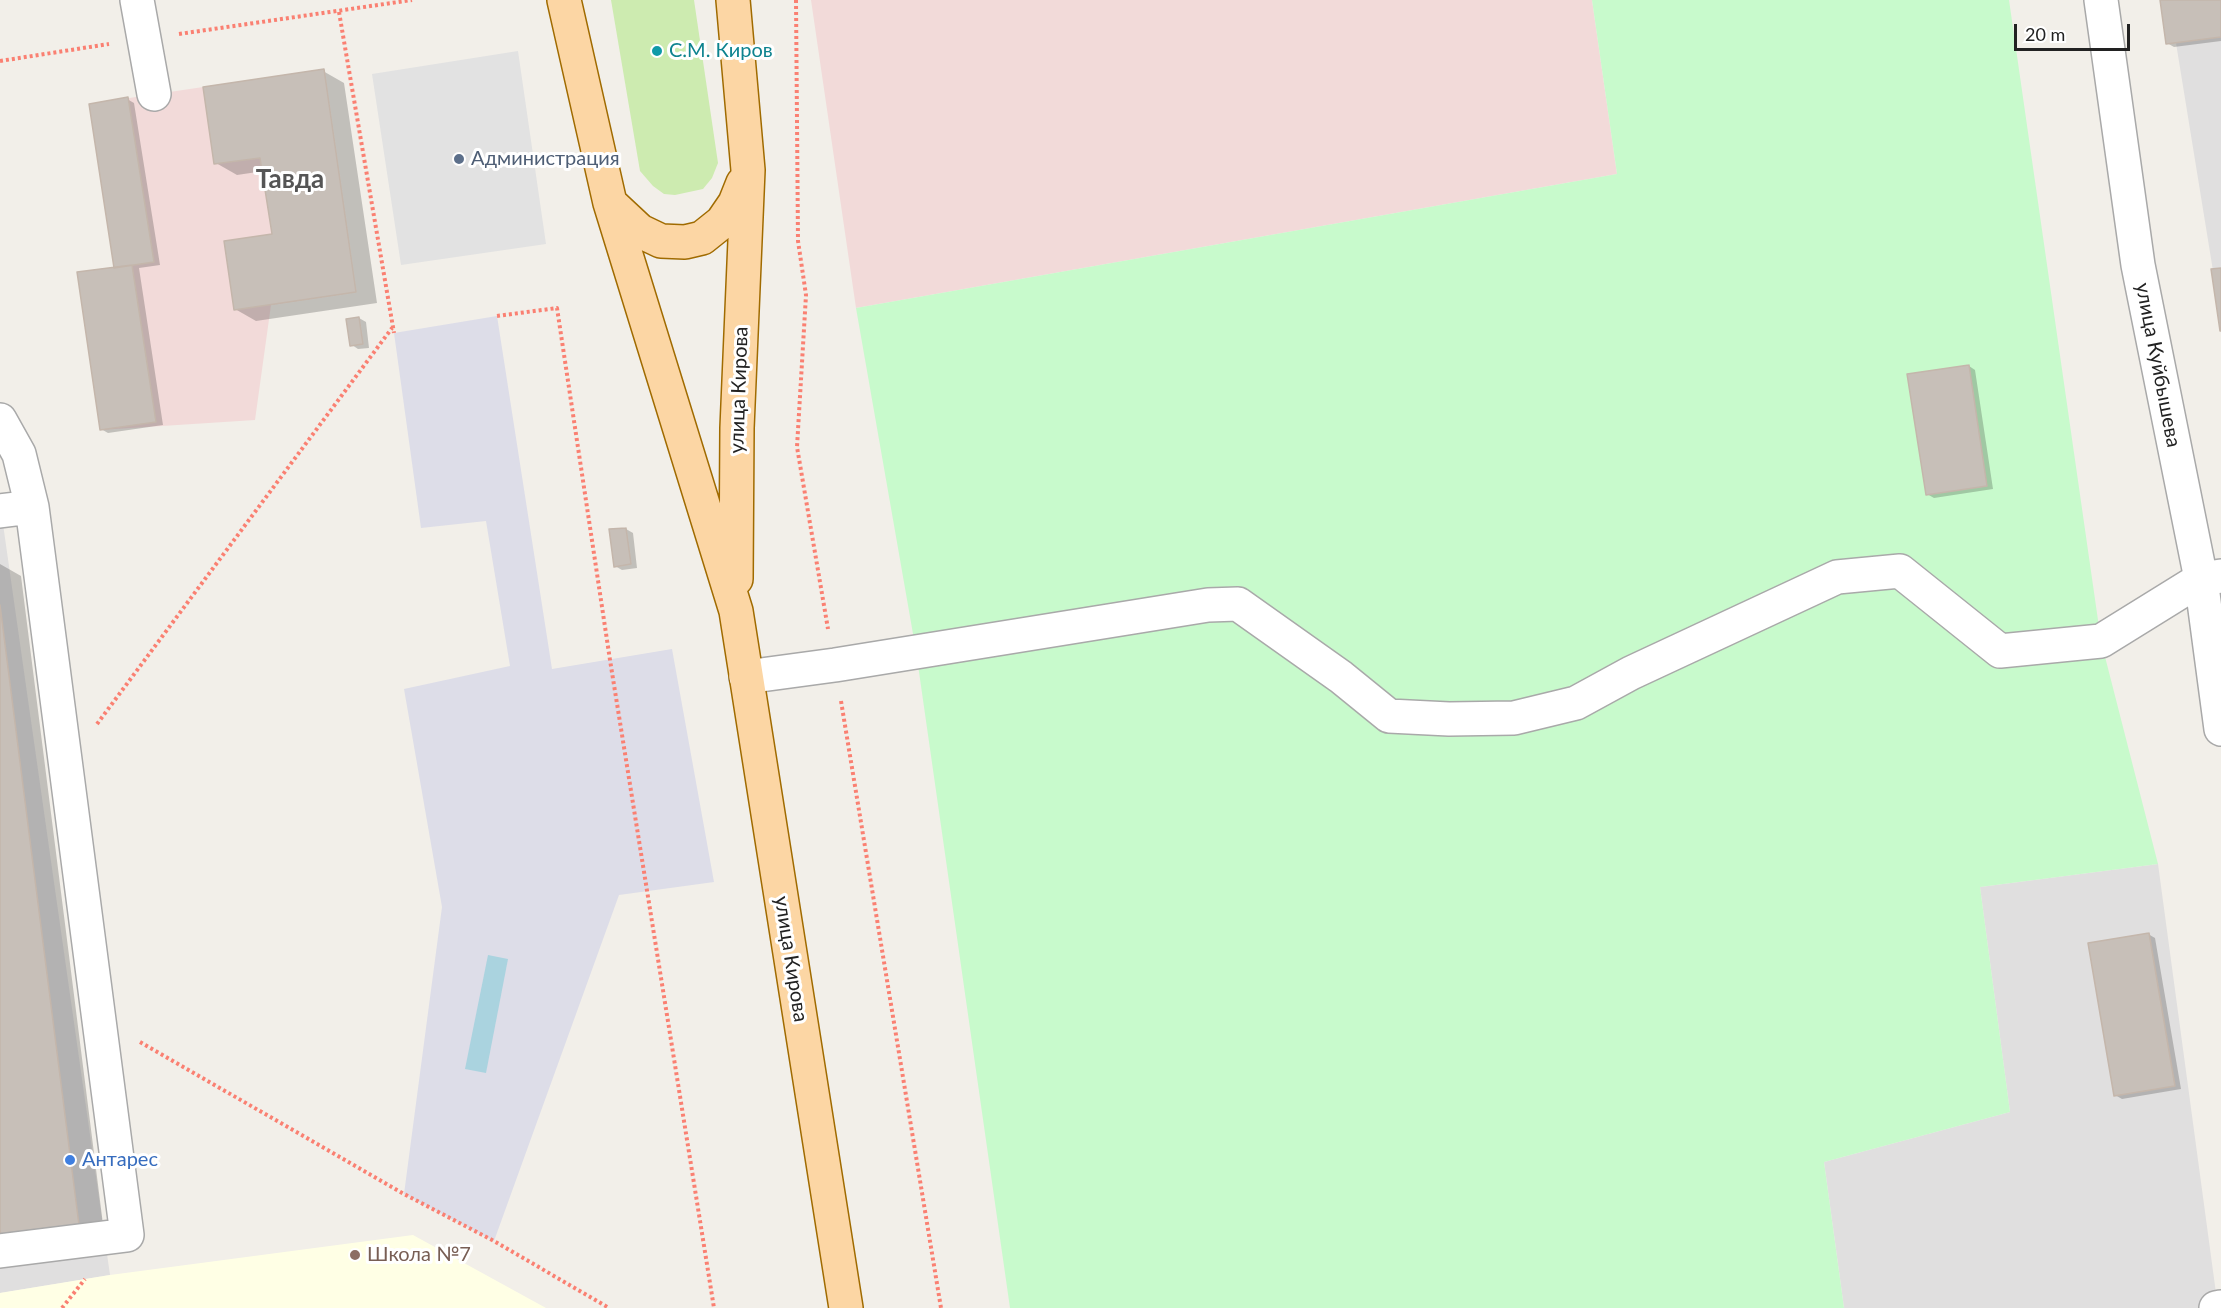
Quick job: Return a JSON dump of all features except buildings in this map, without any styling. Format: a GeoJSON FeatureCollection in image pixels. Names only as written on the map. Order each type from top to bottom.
{"type":"FeatureCollection","features":[{"type":"Feature","properties":{"kind":"main road","name":"улица Кирова"},"geometry":{"type":"LineString","coordinates":[[564,0],[610,203],[736,611],[846,1308]]}},
{"type":"Feature","properties":{"kind":"main road","name":"улица Кирова"},"geometry":{"type":"LineString","coordinates":[[733,0],[748,170],[736,428],[736,611]]}},
{"type":"Feature","properties":{"kind":"main road","name":"улица Кирова"},"geometry":{"type":"LineString","coordinates":[[610,203],[639,231],[662,241],[684,242],[702,238],[722,222],[735,203],[748,170]]}},
{"type":"Feature","properties":{"kind":"street"},"geometry":{"type":"LineString","coordinates":[[137,0],[154,94]]}},
{"type":"Feature","properties":{"kind":"street","name":"улица Куйбышева"},"geometry":{"type":"LineString","coordinates":[[2101,0],[2138,265],[2211,577],[2221,729]]}},
{"type":"Feature","properties":{"kind":"street"},"geometry":{"type":"LineString","coordinates":[[0,420],[19,454],[32,507],[127,1235],[0,1251]]}},
{"type":"Feature","properties":{"kind":"street"},"geometry":{"type":"LineString","coordinates":[[0,511],[32,507]]}},
{"type":"Feature","properties":{"kind":"street"},"geometry":{"type":"LineString","coordinates":[[746,677],[835,665],[1208,605],[1238,604],[1332,670],[1389,716],[1449,719],[1514,718],[1576,703],[1631,673],[1837,577],[1900,571],[2000,651],[2101,641],[2211,577]]}},
{"type":"Feature","properties":{"kind":"street"},"geometry":{"type":"LineString","coordinates":[[2216,1308],[2221,1307]]}},
{"type":"Feature","properties":{"kind":"path"},"geometry":{"type":"LineString","coordinates":[[0,61],[412,0]]}},
{"type":"Feature","properties":{"kind":"path"},"geometry":{"type":"LineString","coordinates":[[67,763],[393,330],[339,12]]}},
{"type":"Feature","properties":{"kind":"path"},"geometry":{"type":"LineString","coordinates":[[497,316],[557,308],[610,660],[714,1308]]}},
{"type":"Feature","properties":{"kind":"path"},"geometry":{"type":"LineString","coordinates":[[99,1018],[404,1194],[494,1241],[609,1308]]}},
{"type":"Feature","properties":{"kind":"shaded area"},"geometry":{"type":"Polygon","coordinates":[[[811,0],[1592,0],[1617,174],[856,308],[811,0]]]}},
{"type":"Feature","properties":{"kind":"shaded area"},"geometry":{"type":"Polygon","coordinates":[[[2169,0],[2221,0],[2221,320],[2169,0]]]}},
{"type":"Feature","properties":{"kind":"shaded area","name":"Администрация"},"geometry":{"type":"Polygon","coordinates":[[[518,51],[546,244],[401,265],[372,74],[518,51]]]}},
{"type":"Feature","properties":{"kind":"shaded area"},"geometry":{"type":"Polygon","coordinates":[[[324,69],[356,292],[271,305],[255,420],[100,430],[77,272],[114,267],[89,104],[324,69]]]}},
{"type":"Feature","properties":{"kind":"shaded area"},"geometry":{"type":"Polygon","coordinates":[[[497,316],[552,669],[672,649],[714,882],[619,895],[494,1241],[404,1194],[442,907],[404,689],[510,666],[486,521],[421,528],[394,333],[497,316]]]}},
{"type":"Feature","properties":{"kind":"shaded area"},"geometry":{"type":"Polygon","coordinates":[[[0,503],[110,1275],[0,1293],[0,503]]]}},
{"type":"Feature","properties":{"kind":"shaded area"},"geometry":{"type":"Polygon","coordinates":[[[2158,864],[2218,1308],[1844,1308],[1824,1162],[2010,1112],[1980,887],[2158,864]]]}},
{"type":"Feature","properties":{"kind":"shaded area","name":"Школа №7"},"geometry":{"type":"Polygon","coordinates":[[[413,1235],[546,1308],[0,1308],[0,1293],[110,1275],[413,1235]]]}},
{"type":"Feature","properties":{"kind":"green space"},"geometry":{"type":"Polygon","coordinates":[[[611,0],[694,0],[718,163],[712,178],[703,189],[675,195],[664,194],[653,186],[640,171],[611,0]]]}},
{"type":"Feature","properties":{"kind":"green space"},"geometry":{"type":"Polygon","coordinates":[[[1592,0],[2009,0],[2101,641],[2158,864],[1980,887],[2010,1112],[1824,1162],[1844,1308],[1010,1308],[916,651],[856,308],[1617,174],[1592,0]]]}},
{"type":"Feature","properties":{"kind":"water"},"geometry":{"type":"Polygon","coordinates":[[[488,955],[508,959],[486,1073],[465,1069],[488,955]]]}},
{"type":"Feature","properties":{"kind":"place","name":"С.М. Киров"},"geometry":{"type":"Point","coordinates":[657,51]}},
{"type":"Feature","properties":{"kind":"place","name":"Администрация"},"geometry":{"type":"Point","coordinates":[459,159]}},
{"type":"Feature","properties":{"kind":"place","name":"Антарес"},"geometry":{"type":"Point","coordinates":[70,1160]}},
{"type":"Feature","properties":{"kind":"place","name":"Школа №7"},"geometry":{"type":"Point","coordinates":[355,1255]}},
{"type":"Feature","properties":{"kind":"district","name":"Тавда"},"geometry":{"type":"Point","coordinates":[290,180]}}]}
